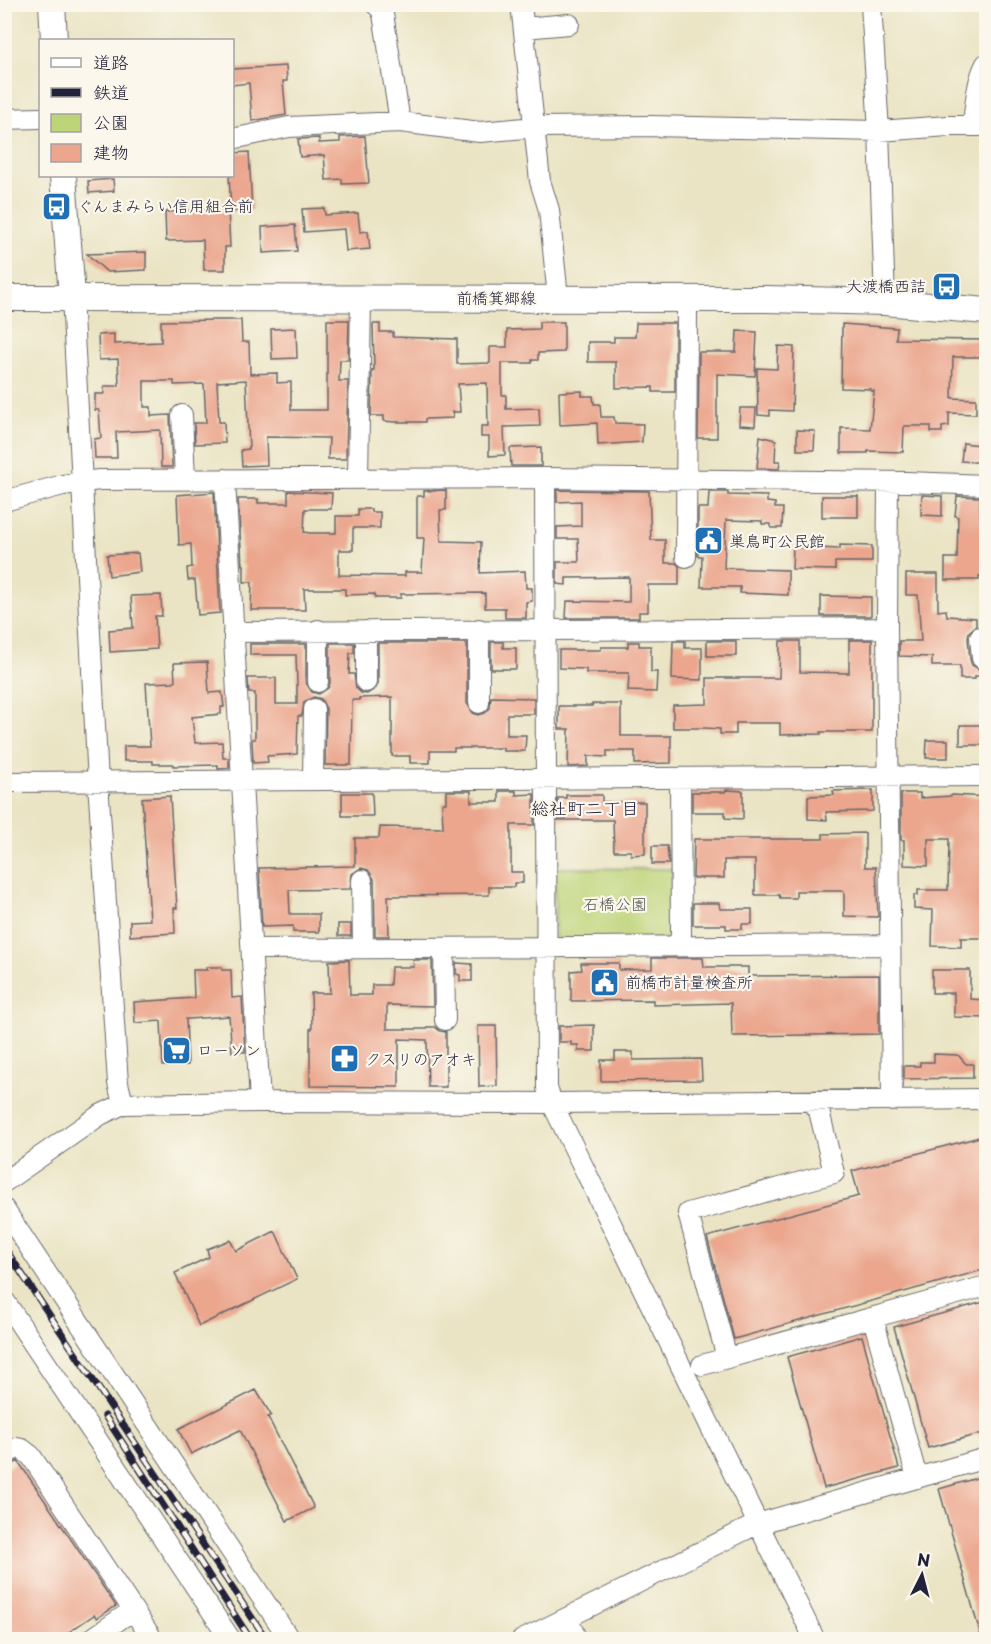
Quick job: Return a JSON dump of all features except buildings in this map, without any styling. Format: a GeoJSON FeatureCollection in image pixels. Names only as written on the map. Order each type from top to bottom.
{"type":"FeatureCollection","features":[{"type":"Feature","properties":{"kind":"main road"},"geometry":{"type":"LineString","coordinates":[[52,4],[54,39]]}},
{"type":"Feature","properties":{"kind":"main road"},"geometry":{"type":"LineString","coordinates":[[63,177],[72,297]]}},
{"type":"Feature","properties":{"kind":"main road","name":"前橋箕郷線"},"geometry":{"type":"LineString","coordinates":[[4,298],[687,298],[885,302],[987,311]]}},
{"type":"Feature","properties":{"kind":"street"},"geometry":{"type":"LineString","coordinates":[[375,4],[383,14],[400,122]]}},
{"type":"Feature","properties":{"kind":"street"},"geometry":{"type":"LineString","coordinates":[[521,4],[540,181],[549,210],[558,298]]}},
{"type":"Feature","properties":{"kind":"street"},"geometry":{"type":"LineString","coordinates":[[871,4],[879,131],[885,302]]}},
{"type":"Feature","properties":{"kind":"street"},"geometry":{"type":"LineString","coordinates":[[524,28],[569,24]]}},
{"type":"Feature","properties":{"kind":"street"},"geometry":{"type":"LineString","coordinates":[[234,139],[288,127],[400,122],[480,132],[536,128],[651,126],[879,131],[980,126],[979,87],[987,63]]}},
{"type":"Feature","properties":{"kind":"street"},"geometry":{"type":"LineString","coordinates":[[4,119],[39,118]]}},
{"type":"Feature","properties":{"kind":"street"},"geometry":{"type":"LineString","coordinates":[[72,297],[98,782],[118,1083],[123,1104]]}},
{"type":"Feature","properties":{"kind":"street"},"geometry":{"type":"LineString","coordinates":[[686,557],[687,298]]}},
{"type":"Feature","properties":{"kind":"street"},"geometry":{"type":"LineString","coordinates":[[358,478],[361,299]]}},
{"type":"Feature","properties":{"kind":"street"},"geometry":{"type":"LineString","coordinates":[[182,415],[185,479]]}},
{"type":"Feature","properties":{"kind":"street"},"geometry":{"type":"LineString","coordinates":[[4,501],[63,485],[99,480],[545,478],[987,485]]}},
{"type":"Feature","properties":{"kind":"street"},"geometry":{"type":"LineString","coordinates":[[545,478],[547,1088],[552,1103],[815,1640]]}},
{"type":"Feature","properties":{"kind":"street"},"geometry":{"type":"LineString","coordinates":[[225,479],[260,1102]]}},
{"type":"Feature","properties":{"kind":"street"},"geometry":{"type":"LineString","coordinates":[[888,482],[886,628],[892,1101]]}},
{"type":"Feature","properties":{"kind":"street"},"geometry":{"type":"LineString","coordinates":[[233,632],[886,628]]}},
{"type":"Feature","properties":{"kind":"street"},"geometry":{"type":"LineString","coordinates":[[478,629],[479,703]]}},
{"type":"Feature","properties":{"kind":"street"},"geometry":{"type":"LineString","coordinates":[[318,630],[318,682]]}},
{"type":"Feature","properties":{"kind":"street"},"geometry":{"type":"LineString","coordinates":[[366,630],[366,682]]}},
{"type":"Feature","properties":{"kind":"street"},"geometry":{"type":"LineString","coordinates":[[980,636],[982,658],[987,660]]}},
{"type":"Feature","properties":{"kind":"street"},"geometry":{"type":"LineString","coordinates":[[313,780],[314,709]]}},
{"type":"Feature","properties":{"kind":"street"},"geometry":{"type":"LineString","coordinates":[[4,782],[987,776]]}},
{"type":"Feature","properties":{"kind":"street"},"geometry":{"type":"LineString","coordinates":[[679,946],[681,934],[680,778]]}},
{"type":"Feature","properties":{"kind":"street"},"geometry":{"type":"LineString","coordinates":[[362,880],[363,948]]}},
{"type":"Feature","properties":{"kind":"street"},"geometry":{"type":"LineString","coordinates":[[252,949],[889,945]]}},
{"type":"Feature","properties":{"kind":"street"},"geometry":{"type":"LineString","coordinates":[[444,948],[445,1020]]}},
{"type":"Feature","properties":{"kind":"street"},"geometry":{"type":"LineString","coordinates":[[4,1182],[100,1115],[123,1104],[812,1102],[987,1099]]}},
{"type":"Feature","properties":{"kind":"street"},"geometry":{"type":"LineString","coordinates":[[727,1358],[688,1213],[834,1173],[819,1111],[812,1102]]}},
{"type":"Feature","properties":{"kind":"street"},"geometry":{"type":"LineString","coordinates":[[4,1209],[290,1640]]}},
{"type":"Feature","properties":{"kind":"street"},"geometry":{"type":"LineString","coordinates":[[702,1365],[987,1286]]}},
{"type":"Feature","properties":{"kind":"street"},"geometry":{"type":"LineString","coordinates":[[4,1300],[231,1640]]}},
{"type":"Feature","properties":{"kind":"street"},"geometry":{"type":"LineString","coordinates":[[873,1318],[917,1478]]}},
{"type":"Feature","properties":{"kind":"street"},"geometry":{"type":"LineString","coordinates":[[4,1455],[22,1449],[31,1456],[153,1640]]}},
{"type":"Feature","properties":{"kind":"street"},"geometry":{"type":"LineString","coordinates":[[522,1640],[757,1524],[987,1458]]}},
{"type":"Feature","properties":{"kind":"street"},"geometry":{"type":"LineString","coordinates":[[90,1640],[134,1610]]}},
{"type":"Feature","properties":{"kind":"street"},"geometry":{"type":"LineString","coordinates":[[567,1618],[577,1640]]}},
{"type":"Feature","properties":{"kind":"green space","name":"石橋公園"},"geometry":{"type":"Polygon","coordinates":[[[555,868],[674,869],[676,935],[670,940],[561,941],[555,935],[555,868]]]}},
{"type":"Feature","properties":{"kind":"railway"},"geometry":{"type":"LineString","coordinates":[[4,1247],[267,1640]]}},
{"type":"Feature","properties":{"kind":"railway"},"geometry":{"type":"LineString","coordinates":[[105,1416],[251,1640]]}},
{"type":"Feature","properties":{"kind":"place","name":"ぐんまみらい信用組合前"},"geometry":{"type":"Point","coordinates":[56,206]}},
{"type":"Feature","properties":{"kind":"place","name":"大渡橋西詰"},"geometry":{"type":"Point","coordinates":[947,286]}},
{"type":"Feature","properties":{"kind":"place","name":"巣鳥町公民館"},"geometry":{"type":"Point","coordinates":[708,541]}},
{"type":"Feature","properties":{"kind":"place","name":"前橋市計量検査所"},"geometry":{"type":"Point","coordinates":[604,982]}},
{"type":"Feature","properties":{"kind":"place","name":"ローソン"},"geometry":{"type":"Point","coordinates":[176,1050]}},
{"type":"Feature","properties":{"kind":"place","name":"クスリのアオキ"},"geometry":{"type":"Point","coordinates":[344,1059]}},
{"type":"Feature","properties":{"kind":"district","name":"総社町二丁目"},"geometry":{"type":"Point","coordinates":[585,809]}}]}
